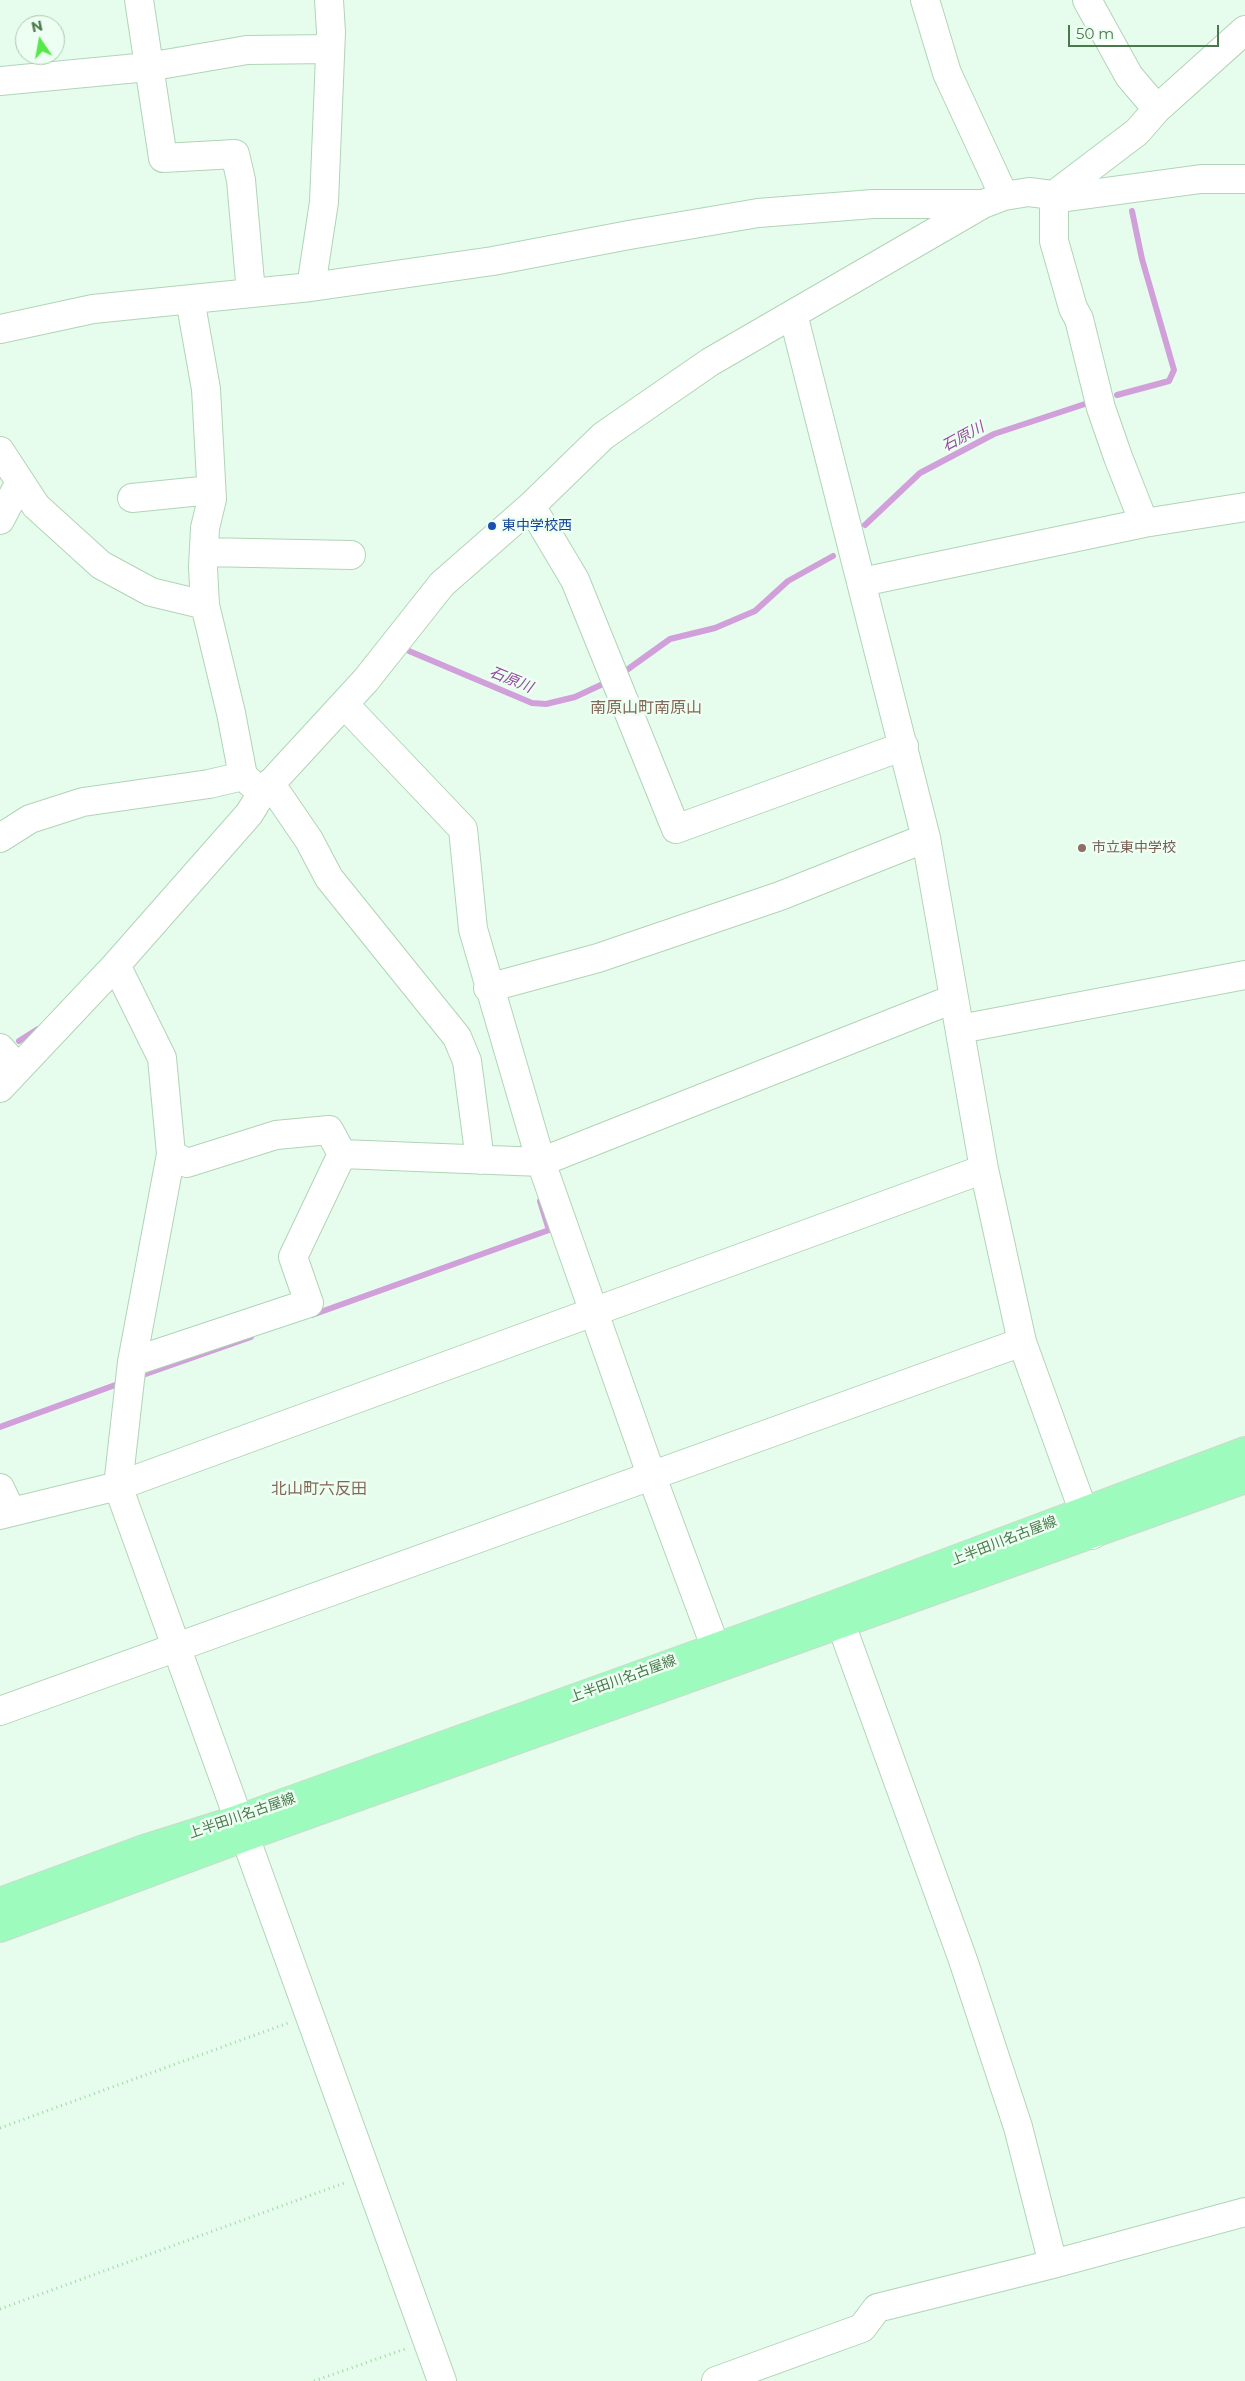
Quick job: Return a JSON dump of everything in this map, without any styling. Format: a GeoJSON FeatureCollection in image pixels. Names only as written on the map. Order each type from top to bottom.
{"type":"FeatureCollection","features":[{"type":"Feature","properties":{"kind":"main road","name":"上半田川名古屋線"},"geometry":{"type":"LineString","coordinates":[[0,1902],[144,1849],[242,1828],[841,1624],[1087,1523],[1245,1451]]}},
{"type":"Feature","properties":{"kind":"main road","name":"上半田川名古屋線"},"geometry":{"type":"LineString","coordinates":[[0,1928],[242,1828],[715,1646],[834,1605],[1087,1523],[1245,1479]]}},
{"type":"Feature","properties":{"kind":"street"},"geometry":{"type":"LineString","coordinates":[[139,0],[163,158],[235,154],[240,180],[251,293]]}},
{"type":"Feature","properties":{"kind":"street"},"geometry":{"type":"LineString","coordinates":[[311,287],[324,202],[330,49],[329,0]]}},
{"type":"Feature","properties":{"kind":"street"},"geometry":{"type":"LineString","coordinates":[[925,0],[947,73],[993,200]]}},
{"type":"Feature","properties":{"kind":"street"},"geometry":{"type":"LineString","coordinates":[[1087,0],[1129,76],[1157,109]]}},
{"type":"Feature","properties":{"kind":"street"},"geometry":{"type":"LineString","coordinates":[[1054,195],[1137,132],[1157,109],[1245,30]]}},
{"type":"Feature","properties":{"kind":"street"},"geometry":{"type":"LineString","coordinates":[[0,81],[148,67],[247,50],[330,49]]}},
{"type":"Feature","properties":{"kind":"street"},"geometry":{"type":"LineString","coordinates":[[0,329],[93,309],[311,287],[493,262],[629,235],[758,213],[873,204],[993,200],[1029,192],[1068,197],[1201,179],[1245,179]]}},
{"type":"Feature","properties":{"kind":"street"},"geometry":{"type":"LineString","coordinates":[[1054,195],[1054,241],[1073,308],[1079,318],[1101,408],[1144,523]]}},
{"type":"Feature","properties":{"kind":"street"},"geometry":{"type":"LineString","coordinates":[[6,1068],[116,965],[249,814],[258,784],[344,704],[366,680],[442,584],[531,506],[603,436],[710,362],[993,200]]}},
{"type":"Feature","properties":{"kind":"street"},"geometry":{"type":"LineString","coordinates":[[190,299],[206,389],[211,490],[204,552],[205,604],[231,712],[258,784],[309,840],[329,878],[457,1037],[467,1061],[480,1160]]}},
{"type":"Feature","properties":{"kind":"street"},"geometry":{"type":"LineString","coordinates":[[793,314],[926,838],[984,1169],[1022,1342],[1087,1523]]}},
{"type":"Feature","properties":{"kind":"street"},"geometry":{"type":"LineString","coordinates":[[0,451],[36,506],[102,565],[151,592],[205,604]]}},
{"type":"Feature","properties":{"kind":"street"},"geometry":{"type":"LineString","coordinates":[[0,520],[20,482]]}},
{"type":"Feature","properties":{"kind":"street"},"geometry":{"type":"LineString","coordinates":[[132,498],[211,490]]}},
{"type":"Feature","properties":{"kind":"street"},"geometry":{"type":"LineString","coordinates":[[531,506],[575,580],[676,829],[904,746]]}},
{"type":"Feature","properties":{"kind":"street"},"geometry":{"type":"LineString","coordinates":[[862,582],[1144,523],[1245,508]]}},
{"type":"Feature","properties":{"kind":"street"},"geometry":{"type":"LineString","coordinates":[[204,552],[351,555]]}},
{"type":"Feature","properties":{"kind":"street"},"geometry":{"type":"LineString","coordinates":[[344,704],[463,829],[473,929],[488,988],[541,1162],[652,1477],[715,1646]]}},
{"type":"Feature","properties":{"kind":"street"},"geometry":{"type":"LineString","coordinates":[[0,838],[30,819],[83,802],[209,784],[258,784]]}},
{"type":"Feature","properties":{"kind":"street"},"geometry":{"type":"LineString","coordinates":[[488,988],[598,958],[780,896],[926,838]]}},
{"type":"Feature","properties":{"kind":"street"},"geometry":{"type":"LineString","coordinates":[[116,965],[162,1058],[172,1154],[132,1362],[118,1486],[442,2381]]}},
{"type":"Feature","properties":{"kind":"street"},"geometry":{"type":"LineString","coordinates":[[960,1029],[1245,975]]}},
{"type":"Feature","properties":{"kind":"street"},"geometry":{"type":"LineString","coordinates":[[342,1154],[541,1162],[953,999]]}},
{"type":"Feature","properties":{"kind":"street"},"geometry":{"type":"LineString","coordinates":[[172,1154],[187,1163],[276,1135],[329,1130],[342,1154]]}},
{"type":"Feature","properties":{"kind":"street"},"geometry":{"type":"LineString","coordinates":[[132,1362],[309,1303],[293,1257],[342,1154]]}},
{"type":"Feature","properties":{"kind":"street"},"geometry":{"type":"LineString","coordinates":[[4,1505],[118,1486],[984,1169]]}},
{"type":"Feature","properties":{"kind":"street"},"geometry":{"type":"LineString","coordinates":[[0,1711],[1022,1342]]}},
{"type":"Feature","properties":{"kind":"street"},"geometry":{"type":"LineString","coordinates":[[841,1624],[966,1969],[1018,2127],[1053,2264]]}},
{"type":"Feature","properties":{"kind":"street"},"geometry":{"type":"LineString","coordinates":[[716,2381],[862,2328],[877,2308],[1053,2264],[1245,2212]]}},
{"type":"Feature","properties":{"kind":"path"},"geometry":{"type":"LineString","coordinates":[[0,2128],[310,2016]]}},
{"type":"Feature","properties":{"kind":"path"},"geometry":{"type":"LineString","coordinates":[[0,2309],[367,2175]]}},
{"type":"Feature","properties":{"kind":"path"},"geometry":{"type":"LineString","coordinates":[[314,2381],[428,2341]]}},
{"type":"Feature","properties":{"kind":"waterway","name":"石原川"},"geometry":{"type":"LineString","coordinates":[[1117,395],[1169,381],[1174,370],[1142,259],[1132,211]]}},
{"type":"Feature","properties":{"kind":"waterway","name":"石原川"},"geometry":{"type":"LineString","coordinates":[[865,525],[920,473],[994,434],[1091,402]]}},
{"type":"Feature","properties":{"kind":"waterway","name":"石原川"},"geometry":{"type":"LineString","coordinates":[[624,672],[670,639],[715,628],[755,611],[788,581],[833,556]]}},
{"type":"Feature","properties":{"kind":"waterway","name":"石原川"},"geometry":{"type":"LineString","coordinates":[[409,651],[532,703],[546,704],[575,697],[605,683]]}},
{"type":"Feature","properties":{"kind":"waterway","name":"石原川"},"geometry":{"type":"LineString","coordinates":[[19,1041],[38,1029]]}},
{"type":"Feature","properties":{"kind":"waterway"},"geometry":{"type":"LineString","coordinates":[[312,1315],[549,1230],[540,1201]]}},
{"type":"Feature","properties":{"kind":"waterway"},"geometry":{"type":"LineString","coordinates":[[140,1376],[251,1337]]}},
{"type":"Feature","properties":{"kind":"waterway"},"geometry":{"type":"LineString","coordinates":[[0,1427],[118,1384]]}},
{"type":"Feature","properties":{"kind":"place","name":"東中学校西"},"geometry":{"type":"Point","coordinates":[492,526]}},
{"type":"Feature","properties":{"kind":"place","name":"市立東中学校"},"geometry":{"type":"Point","coordinates":[1082,848]}},
{"type":"Feature","properties":{"kind":"district","name":"南原山町南原山"},"geometry":{"type":"Point","coordinates":[646,708]}},
{"type":"Feature","properties":{"kind":"district","name":"北山町六反田"},"geometry":{"type":"Point","coordinates":[319,1489]}}]}
